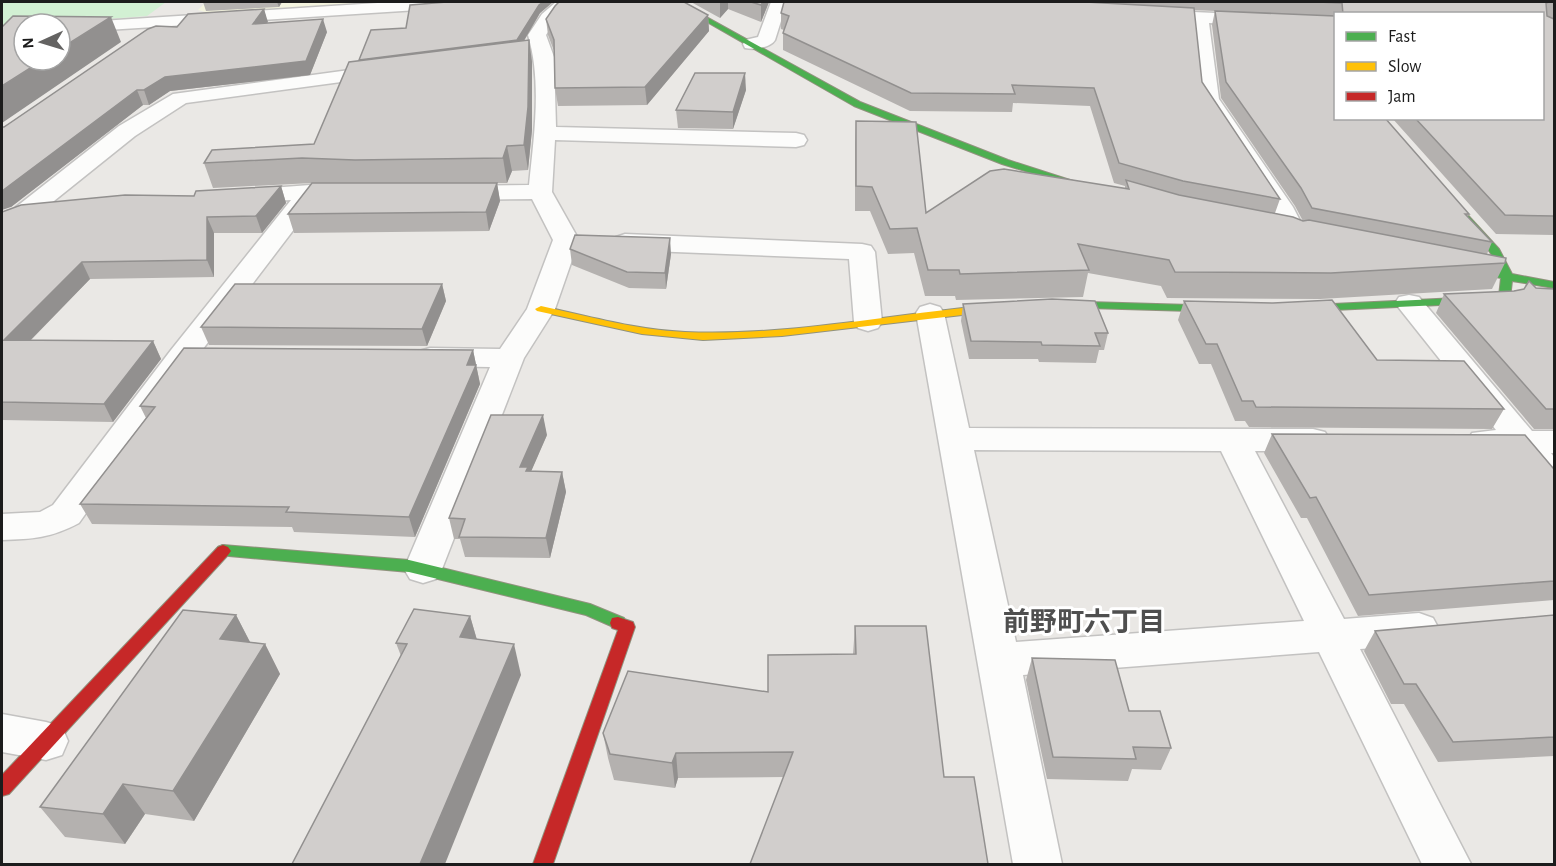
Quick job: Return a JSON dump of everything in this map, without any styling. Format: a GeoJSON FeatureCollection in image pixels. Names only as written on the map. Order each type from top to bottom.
{"type":"FeatureCollection","features":[{"type":"Feature","properties":{"kind":"street"},"geometry":{"type":"LineString","coordinates":[[138,43],[190,2]]}},
{"type":"Feature","properties":{"kind":"street"},"geometry":{"type":"LineString","coordinates":[[72,27],[465,2]]}},
{"type":"Feature","properties":{"kind":"street"},"geometry":{"type":"LineString","coordinates":[[540,192],[545,133],[544,57],[532,45],[548,18],[566,2]]}},
{"type":"Feature","properties":{"kind":"street"},"geometry":{"type":"LineString","coordinates":[[675,2],[857,104],[1005,162],[1107,192]]}},
{"type":"Feature","properties":{"kind":"street"},"geometry":{"type":"LineString","coordinates":[[752,44],[766,40],[779,2]]}},
{"type":"Feature","properties":{"kind":"street"},"geometry":{"type":"LineString","coordinates":[[1129,14],[1313,23],[1332,32]]}},
{"type":"Feature","properties":{"kind":"street"},"geometry":{"type":"LineString","coordinates":[[1200,18],[1209,99],[1281,207],[1294,236]]}},
{"type":"Feature","properties":{"kind":"street"},"geometry":{"type":"LineString","coordinates":[[69,208],[14,216],[127,131],[180,98],[401,70]]}},
{"type":"Feature","properties":{"kind":"street"},"geometry":{"type":"LineString","coordinates":[[545,133],[796,140]]}},
{"type":"Feature","properties":{"kind":"street"},"geometry":{"type":"LineString","coordinates":[[216,197],[310,192],[374,194]]}},
{"type":"Feature","properties":{"kind":"street"},"geometry":{"type":"LineString","coordinates":[[2,527],[46,525],[66,514],[182,356],[310,192]]}},
{"type":"Feature","properties":{"kind":"street"},"geometry":{"type":"LineString","coordinates":[[433,193],[540,192],[586,241],[862,252],[868,322]]}},
{"type":"Feature","properties":{"kind":"street"},"geometry":{"type":"LineString","coordinates":[[1278,310],[1504,299],[1509,291],[1509,276],[1500,258],[1453,205]]}},
{"type":"Feature","properties":{"kind":"street"},"geometry":{"type":"LineString","coordinates":[[423,569],[509,358],[586,241]]}},
{"type":"Feature","properties":{"kind":"street"},"geometry":{"type":"LineString","coordinates":[[1480,271],[1554,285]]}},
{"type":"Feature","properties":{"kind":"street"},"geometry":{"type":"LineString","coordinates":[[1409,303],[1539,442],[1554,479]]}},
{"type":"Feature","properties":{"kind":"street"},"geometry":{"type":"LineString","coordinates":[[541,309],[615,327],[667,334],[721,335],[868,322],[930,313],[1049,306],[1244,310]]}},
{"type":"Feature","properties":{"kind":"street"},"geometry":{"type":"LineString","coordinates":[[930,313],[1037,864]]}},
{"type":"Feature","properties":{"kind":"street"},"geometry":{"type":"LineString","coordinates":[[182,356],[217,356]]}},
{"type":"Feature","properties":{"kind":"street"},"geometry":{"type":"LineString","coordinates":[[404,357],[509,358]]}},
{"type":"Feature","properties":{"kind":"street"},"geometry":{"type":"LineString","coordinates":[[956,439],[1337,440]]}},
{"type":"Feature","properties":{"kind":"street"},"geometry":{"type":"LineString","coordinates":[[1233,440],[1447,864]]}},
{"type":"Feature","properties":{"kind":"street"},"geometry":{"type":"LineString","coordinates":[[1453,441],[1539,442]]}},
{"type":"Feature","properties":{"kind":"street"},"geometry":{"type":"LineString","coordinates":[[2,788],[223,551],[409,566],[590,610],[627,627],[543,864]]}},
{"type":"Feature","properties":{"kind":"street"},"geometry":{"type":"LineString","coordinates":[[999,660],[1460,625]]}},
{"type":"Feature","properties":{"kind":"street"},"geometry":{"type":"LineString","coordinates":[[2,733],[46,741]]}},
{"type":"Feature","properties":{"kind":"shaded area"},"geometry":{"type":"Polygon","coordinates":[[[206,2],[393,2],[209,13],[198,10],[206,2]]]}},
{"type":"Feature","properties":{"kind":"green space"},"geometry":{"type":"Polygon","coordinates":[[[2,2],[166,2],[147,16],[72,22],[72,12],[12,12],[12,26],[2,27],[2,2]]]}},
{"type":"Feature","properties":{"kind":"building"},"geometry":{"type":"Polygon","coordinates":[[[447,2],[543,2],[517,40],[359,60],[371,30],[406,28],[410,5],[447,2]]]}},
{"type":"Feature","properties":{"kind":"building"},"geometry":{"type":"Polygon","coordinates":[[[559,2],[684,2],[708,15],[645,87],[555,88],[554,40],[546,19],[559,2]]]}},
{"type":"Feature","properties":{"kind":"building"},"geometry":{"type":"Polygon","coordinates":[[[784,2],[1085,2],[1194,8],[1202,82],[1280,199],[1183,181],[1119,163],[1094,88],[1012,85],[1015,94],[911,93],[783,33],[789,16],[781,13],[784,2]]]}},
{"type":"Feature","properties":{"kind":"building"},"geometry":{"type":"Polygon","coordinates":[[[1317,2],[1549,2],[1546,3],[1547,16],[1554,19],[1554,216],[1505,215],[1417,120],[1544,120],[1544,12],[1343,12],[1342,3],[1317,2]]]}},
{"type":"Feature","properties":{"kind":"building"},"geometry":{"type":"Polygon","coordinates":[[[264,9],[253,24],[323,19],[306,61],[165,77],[144,90],[137,90],[2,191],[2,127],[148,29],[156,26],[177,27],[188,14],[264,9]]]}},
{"type":"Feature","properties":{"kind":"building"},"geometry":{"type":"Polygon","coordinates":[[[1215,11],[1334,16],[1334,120],[1387,120],[1469,214],[1465,214],[1492,242],[1312,208],[1301,188],[1226,82],[1215,11]]]}},
{"type":"Feature","properties":{"kind":"building"},"geometry":{"type":"Polygon","coordinates":[[[12,17],[12,72],[24,72],[2,86],[2,27],[12,17]]]}},
{"type":"Feature","properties":{"kind":"building"},"geometry":{"type":"Polygon","coordinates":[[[72,17],[111,17],[72,41],[72,17]]]}},
{"type":"Feature","properties":{"kind":"building"},"geometry":{"type":"Polygon","coordinates":[[[529,40],[528,107],[524,145],[507,146],[503,158],[355,160],[302,158],[204,163],[212,150],[314,144],[349,62],[529,40]]]}},
{"type":"Feature","properties":{"kind":"building"},"geometry":{"type":"Polygon","coordinates":[[[695,73],[745,73],[733,112],[676,110],[695,73]]]}},
{"type":"Feature","properties":{"kind":"building"},"geometry":{"type":"Polygon","coordinates":[[[856,121],[916,122],[926,213],[990,171],[1004,169],[1129,189],[1126,180],[1179,195],[1293,217],[1303,221],[1309,220],[1506,258],[1505,263],[1331,273],[1175,272],[1169,260],[1078,244],[1089,270],[960,274],[959,270],[928,270],[917,228],[890,229],[872,187],[856,186],[856,121]]]}},
{"type":"Feature","properties":{"kind":"building"},"geometry":{"type":"Polygon","coordinates":[[[312,183],[497,183],[486,212],[288,214],[312,183]]]}},
{"type":"Feature","properties":{"kind":"building"},"geometry":{"type":"Polygon","coordinates":[[[281,186],[256,216],[207,217],[207,260],[82,262],[4,340],[153,341],[104,404],[2,402],[2,212],[21,205],[125,195],[194,196],[196,191],[281,186]]]}},
{"type":"Feature","properties":{"kind":"building"},"geometry":{"type":"Polygon","coordinates":[[[575,235],[670,238],[665,273],[627,272],[570,249],[575,235]]]}},
{"type":"Feature","properties":{"kind":"building"},"geometry":{"type":"Polygon","coordinates":[[[1529,281],[1536,288],[1554,289],[1554,409],[1546,409],[1444,294],[1514,291],[1524,289],[1529,281]]]}},
{"type":"Feature","properties":{"kind":"building"},"geometry":{"type":"Polygon","coordinates":[[[235,284],[442,284],[422,329],[201,327],[235,284]]]}},
{"type":"Feature","properties":{"kind":"building"},"geometry":{"type":"Polygon","coordinates":[[[1052,299],[1095,301],[1108,333],[1095,333],[1100,346],[971,341],[963,304],[1052,299]]]}},
{"type":"Feature","properties":{"kind":"building"},"geometry":{"type":"Polygon","coordinates":[[[1332,300],[1377,360],[1464,361],[1504,409],[1256,407],[1253,401],[1242,401],[1217,344],[1206,344],[1184,301],[1273,303],[1332,300]]]}},
{"type":"Feature","properties":{"kind":"building"},"geometry":{"type":"Polygon","coordinates":[[[184,348],[473,350],[467,365],[476,365],[409,517],[286,512],[289,507],[80,504],[155,407],[140,406],[184,348]]]}},
{"type":"Feature","properties":{"kind":"building"},"geometry":{"type":"Polygon","coordinates":[[[491,415],[543,415],[520,467],[528,467],[526,471],[562,472],[546,538],[459,537],[465,519],[449,518],[491,415]]]}},
{"type":"Feature","properties":{"kind":"building"},"geometry":{"type":"Polygon","coordinates":[[[1272,434],[1525,435],[1554,469],[1554,581],[1369,595],[1316,497],[1310,498],[1272,434]]]}},
{"type":"Feature","properties":{"kind":"building"},"geometry":{"type":"Polygon","coordinates":[[[414,609],[470,616],[460,637],[514,644],[420,864],[292,864],[407,644],[396,643],[414,609]]]}},
{"type":"Feature","properties":{"kind":"building"},"geometry":{"type":"Polygon","coordinates":[[[183,610],[236,615],[220,639],[265,644],[173,791],[123,784],[103,814],[40,807],[183,610]]]}},
{"type":"Feature","properties":{"kind":"building"},"geometry":{"type":"Polygon","coordinates":[[[1554,615],[1554,737],[1453,742],[1416,684],[1404,684],[1375,631],[1554,615]]]}},
{"type":"Feature","properties":{"kind":"building"},"geometry":{"type":"Polygon","coordinates":[[[855,626],[926,626],[944,777],[974,777],[988,864],[750,864],[793,752],[676,753],[672,763],[610,754],[603,733],[628,671],[768,692],[768,655],[856,654],[855,626]]]}},
{"type":"Feature","properties":{"kind":"building"},"geometry":{"type":"Polygon","coordinates":[[[1032,658],[1115,660],[1129,711],[1160,711],[1171,748],[1133,747],[1136,759],[1053,757],[1032,658]]]}},
{"type":"Feature","properties":{"kind":"traffic: fast"},"geometry":{"type":"LineString","coordinates":[[675,2],[857,104],[1005,162],[1096,190]]}},
{"type":"Feature","properties":{"kind":"traffic: fast"},"geometry":{"type":"LineString","coordinates":[[1291,309],[1504,299],[1507,286],[1502,262],[1487,241],[1460,213]]}},
{"type":"Feature","properties":{"kind":"traffic: fast"},"geometry":{"type":"LineString","coordinates":[[1490,273],[1554,285]]}},
{"type":"Feature","properties":{"kind":"traffic: fast"},"geometry":{"type":"LineString","coordinates":[[1018,306],[1088,305],[1225,309]]}},
{"type":"Feature","properties":{"kind":"traffic: fast"},"geometry":{"type":"LineString","coordinates":[[223,551],[409,566],[590,610],[618,623]]}},
{"type":"Feature","properties":{"kind":"traffic: slow"},"geometry":{"type":"LineString","coordinates":[[541,309],[642,331],[703,336],[782,332],[1018,306]]}},
{"type":"Feature","properties":{"kind":"traffic: jam"},"geometry":{"type":"LineString","coordinates":[[2,788],[223,551]]}},
{"type":"Feature","properties":{"kind":"traffic: jam"},"geometry":{"type":"LineString","coordinates":[[543,864],[627,627],[618,623]]}},
{"type":"Feature","properties":{"kind":"district","name":"前野町六丁目"},"geometry":{"type":"Point","coordinates":[1084,622]}}]}
